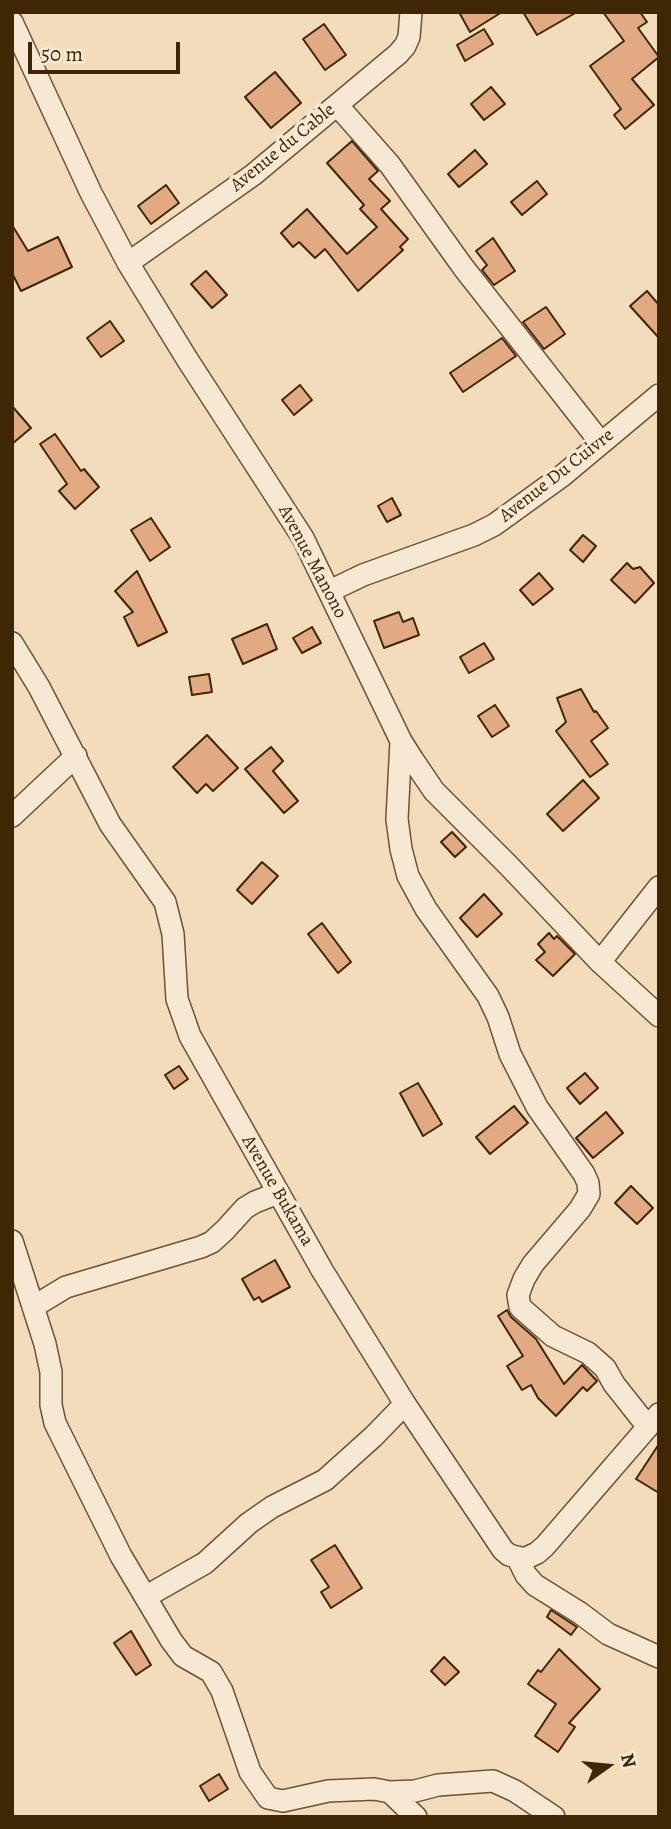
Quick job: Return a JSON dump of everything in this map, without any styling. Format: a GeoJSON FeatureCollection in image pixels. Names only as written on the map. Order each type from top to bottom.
{"type":"FeatureCollection","features":[{"type":"Feature","properties":{"kind":"street","name":"Avenue du Cable"},"geometry":{"type":"LineString","coordinates":[[128,263],[253,175],[405,46],[409,37],[411,12]]}},
{"type":"Feature","properties":{"kind":"street","name":"Avenue Manono"},"geometry":{"type":"LineString","coordinates":[[12,22],[128,263],[303,538],[401,741],[434,791],[600,962],[659,1016]]}},
{"type":"Feature","properties":{"kind":"street"},"geometry":{"type":"LineString","coordinates":[[337,105],[390,165],[463,267],[601,443]]}},
{"type":"Feature","properties":{"kind":"street","name":"Avenue Du Cuivre"},"geometry":{"type":"LineString","coordinates":[[330,591],[363,575],[474,535],[494,525],[562,476],[659,395]]}},
{"type":"Feature","properties":{"kind":"street","name":"Avenue Bukama"},"geometry":{"type":"LineString","coordinates":[[12,643],[76,756],[110,824],[165,902],[173,934],[177,999],[190,1035],[322,1270],[405,1404],[494,1539],[509,1555],[517,1557],[526,1575],[535,1585],[608,1634],[659,1657]]}},
{"type":"Feature","properties":{"kind":"street"},"geometry":{"type":"LineString","coordinates":[[401,741],[397,819],[408,876],[426,909],[488,996],[510,1054],[537,1107],[584,1174],[588,1184],[589,1194],[580,1209],[524,1279],[518,1295],[520,1307],[553,1336],[588,1353],[605,1368],[614,1384],[653,1420],[545,1546],[530,1557],[517,1557]]}},
{"type":"Feature","properties":{"kind":"street"},"geometry":{"type":"LineString","coordinates":[[12,816],[76,756]]}},
{"type":"Feature","properties":{"kind":"street"},"geometry":{"type":"LineString","coordinates":[[600,962],[659,887]]}},
{"type":"Feature","properties":{"kind":"street"},"geometry":{"type":"LineString","coordinates":[[33,1307],[65,1287],[212,1242],[245,1208],[278,1193]]}},
{"type":"Feature","properties":{"kind":"street"},"geometry":{"type":"LineString","coordinates":[[12,1241],[51,1372],[51,1405],[55,1423],[121,1556],[171,1640],[183,1656],[211,1672],[222,1691],[250,1772],[272,1807],[283,1801],[339,1790],[415,1791],[464,1781],[493,1781],[515,1791],[554,1817]]}},
{"type":"Feature","properties":{"kind":"street"},"geometry":{"type":"LineString","coordinates":[[147,1596],[205,1563],[249,1523],[272,1507],[324,1480],[374,1436],[405,1404]]}},
{"type":"Feature","properties":{"kind":"street"},"geometry":{"type":"LineString","coordinates":[[390,1792],[416,1817]]}},
{"type":"Feature","properties":{"kind":"building"},"geometry":{"type":"Polygon","coordinates":[[[459,12],[502,12],[470,32],[459,12]]]}},
{"type":"Feature","properties":{"kind":"building"},"geometry":{"type":"Polygon","coordinates":[[[523,12],[577,12],[537,35],[523,12]]]}},
{"type":"Feature","properties":{"kind":"building"},"geometry":{"type":"Polygon","coordinates":[[[603,12],[640,12],[647,22],[638,28],[659,57],[632,79],[654,105],[625,129],[614,115],[621,109],[590,66],[624,41],[603,12]]]}},
{"type":"Feature","properties":{"kind":"building"},"geometry":{"type":"Polygon","coordinates":[[[324,24],[346,55],[325,70],[303,39],[324,24]]]}},
{"type":"Feature","properties":{"kind":"building"},"geometry":{"type":"Polygon","coordinates":[[[484,29],[493,44],[465,61],[457,45],[484,29]]]}},
{"type":"Feature","properties":{"kind":"building"},"geometry":{"type":"Polygon","coordinates":[[[275,72],[301,103],[271,128],[245,97],[275,72]]]}},
{"type":"Feature","properties":{"kind":"building"},"geometry":{"type":"Polygon","coordinates":[[[491,87],[505,104],[484,120],[471,104],[491,87]]]}},
{"type":"Feature","properties":{"kind":"building"},"geometry":{"type":"Polygon","coordinates":[[[352,141],[378,171],[369,179],[390,201],[381,209],[408,239],[400,247],[403,250],[358,291],[325,249],[315,258],[299,242],[293,247],[281,233],[307,209],[347,254],[377,227],[360,209],[364,205],[327,163],[352,141]]]}},
{"type":"Feature","properties":{"kind":"building"},"geometry":{"type":"Polygon","coordinates":[[[475,150],[487,164],[459,187],[448,174],[475,150]]]}},
{"type":"Feature","properties":{"kind":"building"},"geometry":{"type":"Polygon","coordinates":[[[537,181],[547,194],[522,215],[511,202],[537,181]]]}},
{"type":"Feature","properties":{"kind":"building"},"geometry":{"type":"Polygon","coordinates":[[[166,185],[179,203],[151,224],[138,206],[166,185]]]}},
{"type":"Feature","properties":{"kind":"building"},"geometry":{"type":"Polygon","coordinates":[[[12,225],[28,251],[58,237],[72,267],[21,291],[12,273],[12,225]]]}},
{"type":"Feature","properties":{"kind":"building"},"geometry":{"type":"Polygon","coordinates":[[[493,238],[515,271],[494,285],[482,270],[487,265],[476,251],[493,238]]]}},
{"type":"Feature","properties":{"kind":"building"},"geometry":{"type":"Polygon","coordinates":[[[206,271],[227,295],[212,308],[191,284],[206,271]]]}},
{"type":"Feature","properties":{"kind":"building"},"geometry":{"type":"Polygon","coordinates":[[[647,291],[659,305],[659,338],[630,306],[647,291]]]}},
{"type":"Feature","properties":{"kind":"building"},"geometry":{"type":"Polygon","coordinates":[[[546,307],[565,334],[544,349],[523,322],[546,307]]]}},
{"type":"Feature","properties":{"kind":"building"},"geometry":{"type":"Polygon","coordinates":[[[110,321],[124,341],[101,357],[87,338],[110,321]]]}},
{"type":"Feature","properties":{"kind":"building"},"geometry":{"type":"Polygon","coordinates":[[[502,338],[516,356],[463,392],[450,373],[502,338]]]}},
{"type":"Feature","properties":{"kind":"building"},"geometry":{"type":"Polygon","coordinates":[[[300,385],[312,400],[294,415],[282,400],[300,385]]]}},
{"type":"Feature","properties":{"kind":"building"},"geometry":{"type":"Polygon","coordinates":[[[12,406],[31,428],[12,444],[12,406]]]}},
{"type":"Feature","properties":{"kind":"building"},"geometry":{"type":"Polygon","coordinates":[[[55,434],[81,471],[84,469],[99,487],[75,509],[59,491],[67,484],[40,444],[55,434]]]}},
{"type":"Feature","properties":{"kind":"building"},"geometry":{"type":"Polygon","coordinates":[[[392,498],[401,515],[387,522],[378,506],[392,498]]]}},
{"type":"Feature","properties":{"kind":"building"},"geometry":{"type":"Polygon","coordinates":[[[151,518],[170,547],[150,561],[131,530],[151,518]]]}},
{"type":"Feature","properties":{"kind":"building"},"geometry":{"type":"Polygon","coordinates":[[[583,535],[596,546],[583,562],[570,550],[583,535]]]}},
{"type":"Feature","properties":{"kind":"building"},"geometry":{"type":"Polygon","coordinates":[[[627,563],[633,569],[640,567],[654,583],[635,603],[611,580],[627,563]]]}},
{"type":"Feature","properties":{"kind":"building"},"geometry":{"type":"Polygon","coordinates":[[[137,571],[167,632],[138,646],[124,617],[133,612],[115,591],[137,571]]]}},
{"type":"Feature","properties":{"kind":"building"},"geometry":{"type":"Polygon","coordinates":[[[539,573],[553,589],[533,605],[520,590],[539,573]]]}},
{"type":"Feature","properties":{"kind":"building"},"geometry":{"type":"Polygon","coordinates":[[[399,612],[403,622],[413,618],[419,635],[384,648],[374,621],[399,612]]]}},
{"type":"Feature","properties":{"kind":"building"},"geometry":{"type":"Polygon","coordinates":[[[267,624],[277,649],[243,664],[232,639],[267,624]]]}},
{"type":"Feature","properties":{"kind":"building"},"geometry":{"type":"Polygon","coordinates":[[[312,627],[321,643],[302,653],[293,638],[312,627]]]}},
{"type":"Feature","properties":{"kind":"building"},"geometry":{"type":"Polygon","coordinates":[[[484,643],[494,659],[469,673],[460,657],[484,643]]]}},
{"type":"Feature","properties":{"kind":"building"},"geometry":{"type":"Polygon","coordinates":[[[209,674],[212,692],[192,695],[189,677],[209,674]]]}},
{"type":"Feature","properties":{"kind":"building"},"geometry":{"type":"Polygon","coordinates":[[[581,689],[594,712],[596,711],[608,728],[591,741],[608,764],[590,777],[556,731],[566,722],[557,698],[581,689]]]}},
{"type":"Feature","properties":{"kind":"building"},"geometry":{"type":"Polygon","coordinates":[[[495,705],[509,726],[492,737],[478,716],[495,705]]]}},
{"type":"Feature","properties":{"kind":"building"},"geometry":{"type":"Polygon","coordinates":[[[207,735],[238,768],[213,791],[206,784],[197,793],[173,767],[207,735]]]}},
{"type":"Feature","properties":{"kind":"building"},"geometry":{"type":"Polygon","coordinates":[[[271,747],[283,761],[273,771],[298,801],[284,813],[245,769],[271,747]]]}},
{"type":"Feature","properties":{"kind":"building"},"geometry":{"type":"Polygon","coordinates":[[[583,780],[599,798],[563,831],[547,814],[583,780]]]}},
{"type":"Feature","properties":{"kind":"building"},"geometry":{"type":"Polygon","coordinates":[[[452,832],[466,847],[455,857],[441,842],[452,832]]]}},
{"type":"Feature","properties":{"kind":"building"},"geometry":{"type":"Polygon","coordinates":[[[262,862],[278,876],[252,904],[237,890],[262,862]]]}},
{"type":"Feature","properties":{"kind":"building"},"geometry":{"type":"Polygon","coordinates":[[[484,894],[502,914],[477,937],[460,918],[484,894]]]}},
{"type":"Feature","properties":{"kind":"building"},"geometry":{"type":"Polygon","coordinates":[[[322,923],[351,962],[338,973],[308,934],[322,923]]]}},
{"type":"Feature","properties":{"kind":"building"},"geometry":{"type":"Polygon","coordinates":[[[549,933],[554,939],[557,936],[575,954],[553,976],[536,960],[545,952],[538,944],[549,933]]]}},
{"type":"Feature","properties":{"kind":"building"},"geometry":{"type":"Polygon","coordinates":[[[179,1066],[188,1079],[174,1089],[165,1075],[179,1066]]]}},
{"type":"Feature","properties":{"kind":"building"},"geometry":{"type":"Polygon","coordinates":[[[585,1073],[598,1088],[580,1104],[567,1088],[585,1073]]]}},
{"type":"Feature","properties":{"kind":"building"},"geometry":{"type":"Polygon","coordinates":[[[418,1083],[442,1124],[423,1136],[400,1093],[418,1083]]]}},
{"type":"Feature","properties":{"kind":"building"},"geometry":{"type":"Polygon","coordinates":[[[514,1106],[528,1123],[490,1154],[476,1137],[514,1106]]]}},
{"type":"Feature","properties":{"kind":"building"},"geometry":{"type":"Polygon","coordinates":[[[606,1112],[623,1133],[593,1158],[576,1138],[606,1112]]]}},
{"type":"Feature","properties":{"kind":"building"},"geometry":{"type":"Polygon","coordinates":[[[631,1186],[653,1208],[637,1224],[615,1203],[631,1186]]]}},
{"type":"Feature","properties":{"kind":"building"},"geometry":{"type":"Polygon","coordinates":[[[275,1260],[290,1287],[262,1302],[259,1297],[254,1300],[242,1279],[275,1260]]]}},
{"type":"Feature","properties":{"kind":"building"},"geometry":{"type":"Polygon","coordinates":[[[507,1310],[511,1317],[536,1339],[564,1384],[582,1365],[597,1381],[587,1391],[583,1387],[556,1416],[538,1398],[531,1385],[522,1390],[507,1366],[523,1356],[498,1316],[507,1310]]]}},
{"type":"Feature","properties":{"kind":"building"},"geometry":{"type":"Polygon","coordinates":[[[659,1444],[659,1493],[636,1479],[659,1444]]]}},
{"type":"Feature","properties":{"kind":"building"},"geometry":{"type":"Polygon","coordinates":[[[335,1545],[362,1588],[331,1608],[321,1592],[329,1587],[311,1560],[335,1545]]]}},
{"type":"Feature","properties":{"kind":"building"},"geometry":{"type":"Polygon","coordinates":[[[551,1610],[577,1627],[571,1635],[547,1617],[551,1610]]]}},
{"type":"Feature","properties":{"kind":"building"},"geometry":{"type":"Polygon","coordinates":[[[131,1631],[151,1665],[136,1675],[114,1643],[131,1631]]]}},
{"type":"Feature","properties":{"kind":"building"},"geometry":{"type":"Polygon","coordinates":[[[559,1649],[600,1689],[569,1723],[575,1727],[558,1752],[535,1736],[556,1704],[528,1684],[559,1649]]]}},
{"type":"Feature","properties":{"kind":"building"},"geometry":{"type":"Polygon","coordinates":[[[444,1657],[459,1672],[445,1685],[431,1671],[444,1657]]]}},
{"type":"Feature","properties":{"kind":"building"},"geometry":{"type":"Polygon","coordinates":[[[219,1774],[228,1789],[209,1801],[200,1786],[219,1774]]]}}]}
